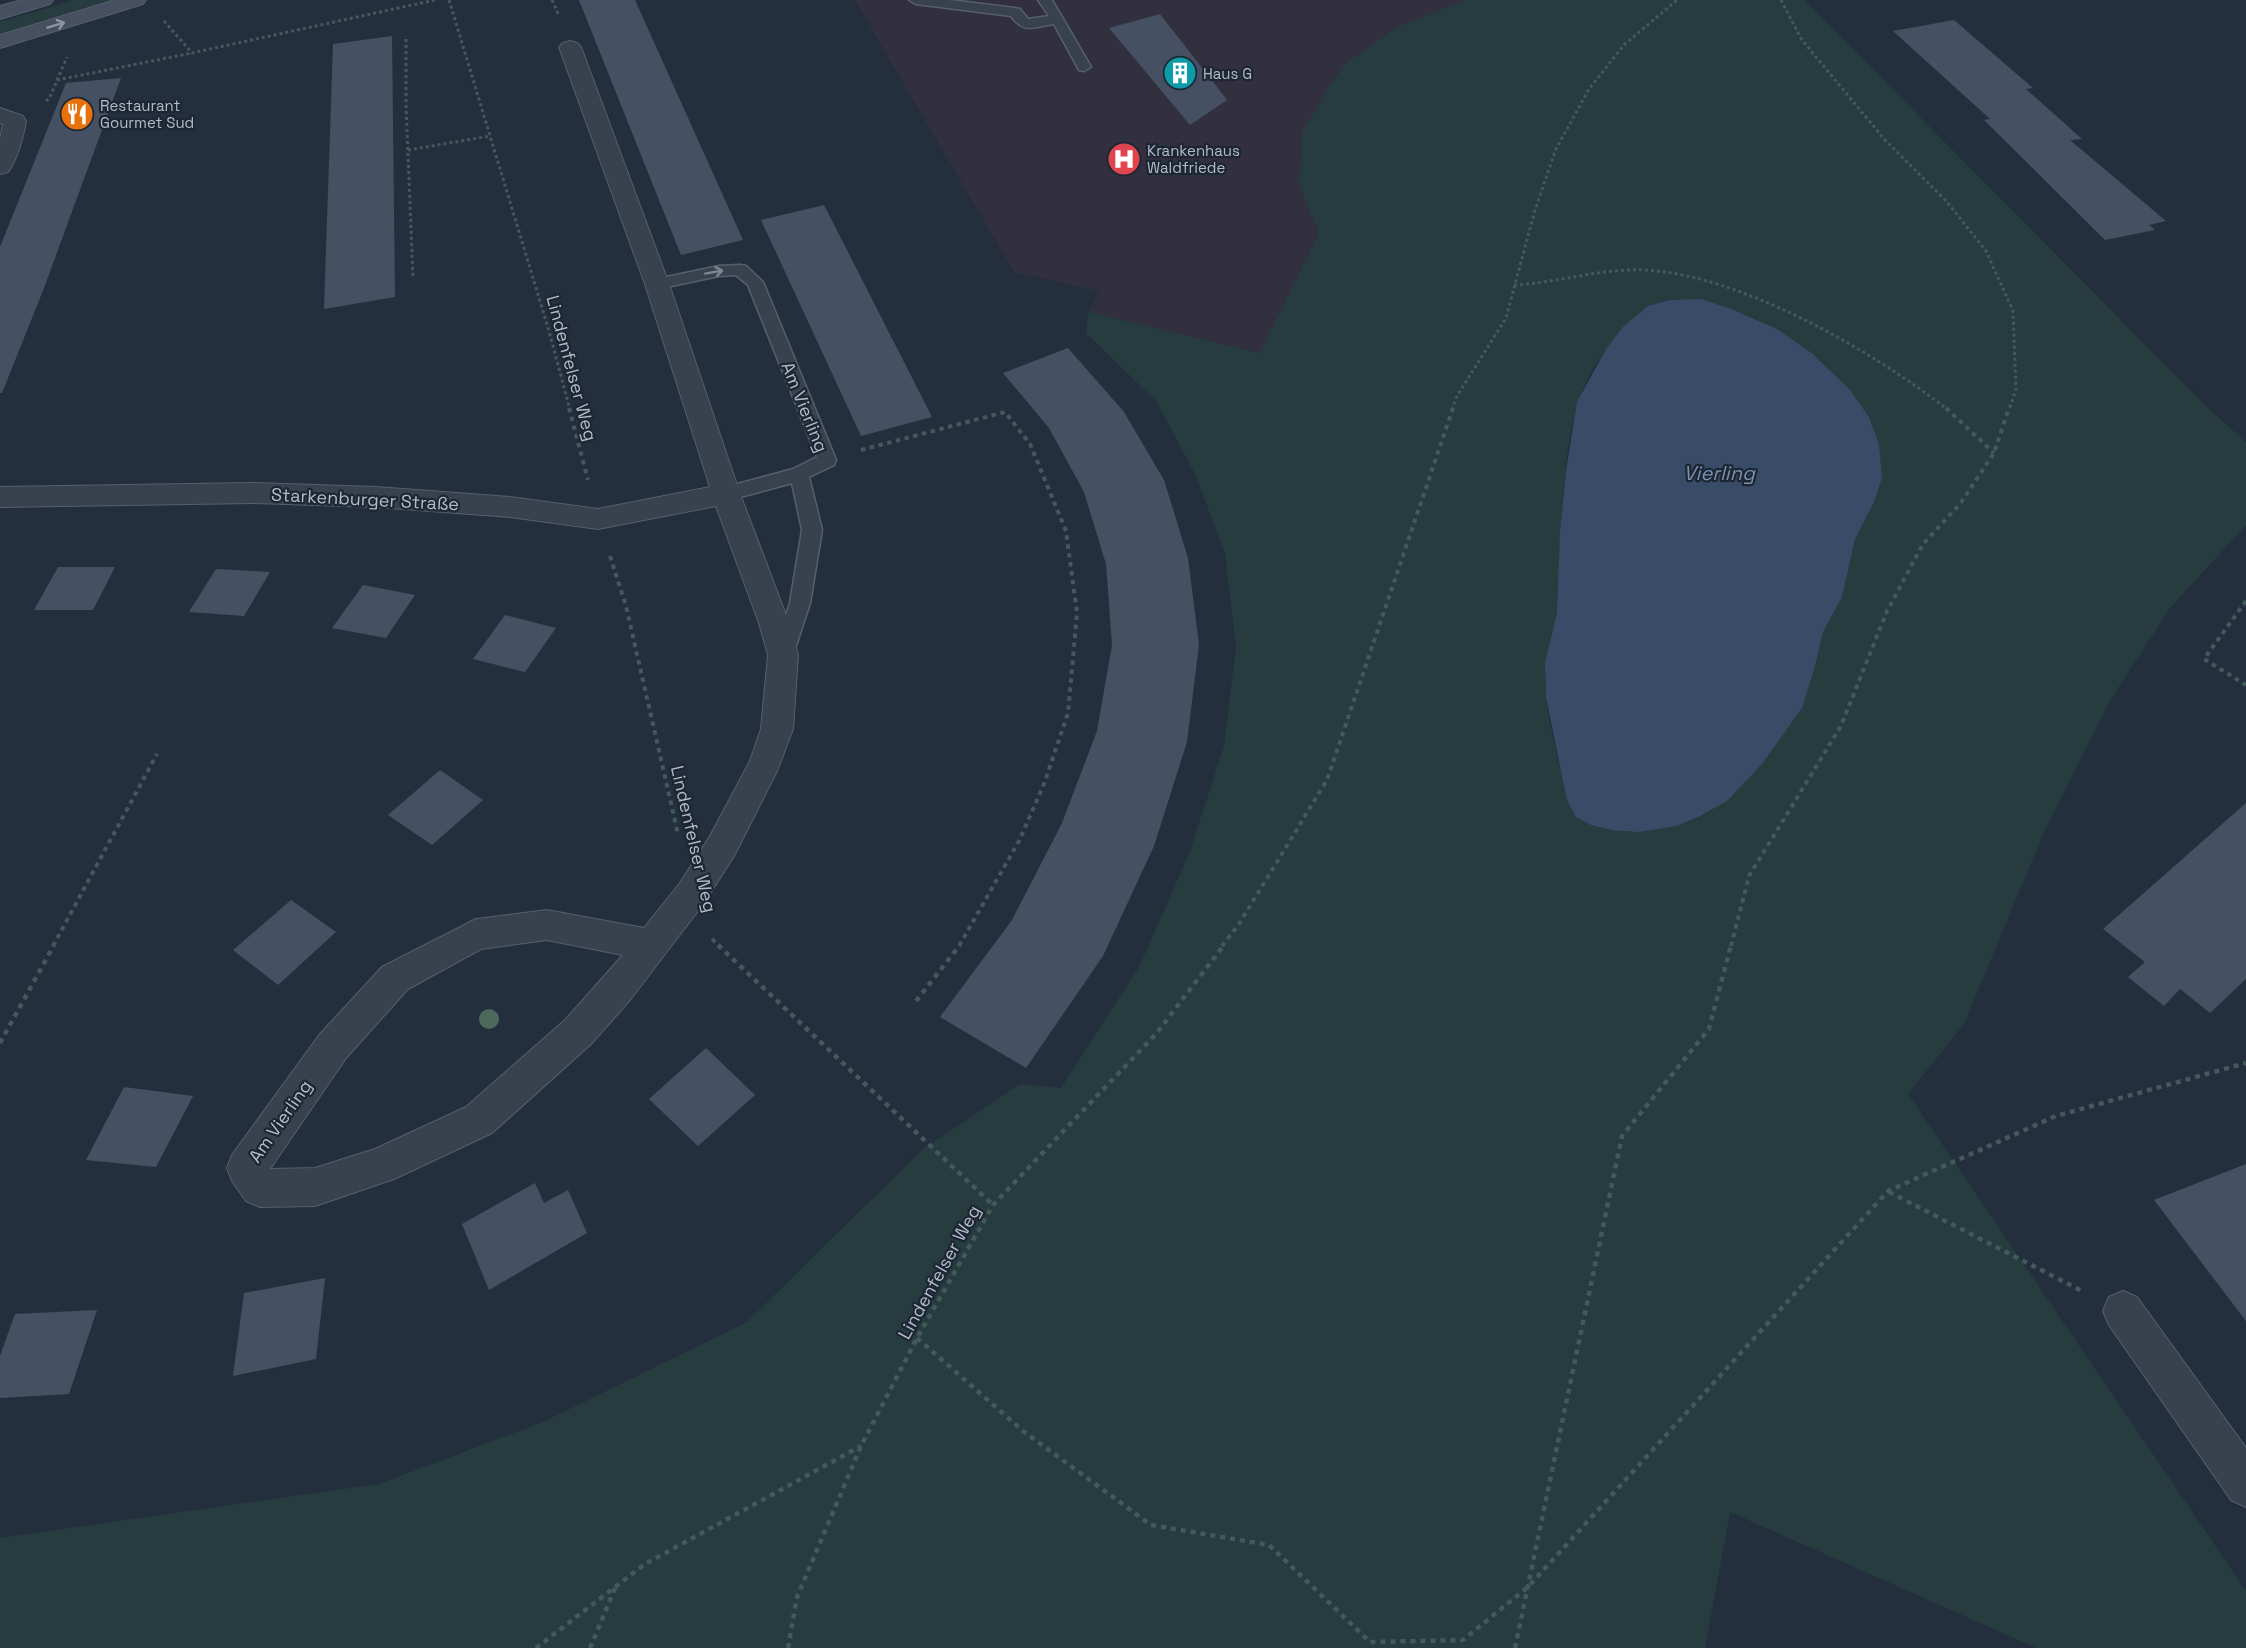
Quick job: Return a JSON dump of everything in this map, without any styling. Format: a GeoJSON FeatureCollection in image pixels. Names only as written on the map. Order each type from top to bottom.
{"type":"FeatureCollection","features":[{"type":"Feature","properties":{"kind":"main road"},"geometry":{"type":"LineString","coordinates":[[0,13],[43,0]]}},
{"type":"Feature","properties":{"kind":"main road"},"geometry":{"type":"LineString","coordinates":[[0,42],[136,0]]}},
{"type":"Feature","properties":{"kind":"street","name":"Am Vierling"},"geometry":{"type":"LineString","coordinates":[[570,46],[657,284],[726,494],[774,623],[783,655],[777,729],[766,762],[722,846],[692,893],[617,989],[578,1032],[479,1120],[380,1166],[315,1187],[260,1188],[246,1168],[333,1046],[395,978],[476,934],[547,925],[651,945]]}},
{"type":"Feature","properties":{"kind":"street"},"geometry":{"type":"LineString","coordinates":[[0,166],[12,137],[7,118]]}},
{"type":"Feature","properties":{"kind":"street","name":"Starkenburger Straße"},"geometry":{"type":"LineString","coordinates":[[0,497],[253,493],[365,497],[510,507],[598,519],[726,494]]}},
{"type":"Feature","properties":{"kind":"street"},"geometry":{"type":"LineString","coordinates":[[2123,1311],[2246,1485]]}},
{"type":"Feature","properties":{"kind":"lane"},"geometry":{"type":"LineString","coordinates":[[916,0],[1015,12],[1024,24],[1058,19]]}},
{"type":"Feature","properties":{"kind":"lane"},"geometry":{"type":"LineString","coordinates":[[1046,0],[1084,67]]}},
{"type":"Feature","properties":{"kind":"lane","name":"Am Vierling"},"geometry":{"type":"LineString","coordinates":[[657,284],[719,271],[740,270],[755,282],[827,460],[799,474],[812,530],[800,603],[783,655]]}},
{"type":"Feature","properties":{"kind":"lane"},"geometry":{"type":"LineString","coordinates":[[726,494],[799,474]]}},
{"type":"Feature","properties":{"kind":"path"},"geometry":{"type":"LineString","coordinates":[[57,80],[435,0]]}},
{"type":"Feature","properties":{"kind":"path","name":"Lindenfelser Weg"},"geometry":{"type":"LineString","coordinates":[[449,0],[549,331],[598,519],[626,606],[702,930],[993,1204],[917,1338],[861,1446],[797,1597],[788,1648]]}},
{"type":"Feature","properties":{"kind":"path"},"geometry":{"type":"LineString","coordinates":[[993,1204],[1156,1035],[1239,924],[1327,780],[1457,396],[1506,318],[1535,210],[1556,149],[1589,89],[1624,45],[1677,0]]}},
{"type":"Feature","properties":{"kind":"path"},"geometry":{"type":"LineString","coordinates":[[1515,1648],[1622,1136],[1709,1029],[1749,876],[1840,726],[1887,611],[1923,544],[1960,504],[1994,453],[2016,389],[2013,311],[1986,251],[1947,202],[1885,140],[1802,40],[1781,0]]}},
{"type":"Feature","properties":{"kind":"path"},"geometry":{"type":"LineString","coordinates":[[161,18],[192,53]]}},
{"type":"Feature","properties":{"kind":"path"},"geometry":{"type":"LineString","coordinates":[[406,39],[413,278]]}},
{"type":"Feature","properties":{"kind":"path"},"geometry":{"type":"LineString","coordinates":[[7,118],[49,99],[68,54]]}},
{"type":"Feature","properties":{"kind":"path"},"geometry":{"type":"LineString","coordinates":[[408,150],[490,136]]}},
{"type":"Feature","properties":{"kind":"path"},"geometry":{"type":"LineString","coordinates":[[1514,285],[1535,285],[1606,272],[1645,270],[1689,278],[1748,295],[1866,352],[1910,381],[1950,412],[1994,453]]}},
{"type":"Feature","properties":{"kind":"path"},"geometry":{"type":"LineString","coordinates":[[827,460],[1005,412],[1030,444],[1066,531],[1077,613],[1068,713],[1062,736],[1019,842],[959,946],[916,1001]]}},
{"type":"Feature","properties":{"kind":"path"},"geometry":{"type":"LineString","coordinates":[[2246,601],[2204,659],[2246,685]]}},
{"type":"Feature","properties":{"kind":"path"},"geometry":{"type":"LineString","coordinates":[[0,1043],[157,754]]}},
{"type":"Feature","properties":{"kind":"path"},"geometry":{"type":"LineString","coordinates":[[917,1338],[1023,1431],[1151,1525],[1269,1545],[1370,1642],[1463,1640],[1528,1587],[1888,1191],[2056,1116],[2246,1063]]}},
{"type":"Feature","properties":{"kind":"path"},"geometry":{"type":"LineString","coordinates":[[1888,1191],[2123,1311]]}},
{"type":"Feature","properties":{"kind":"path"},"geometry":{"type":"LineString","coordinates":[[536,1648],[645,1564],[861,1446]]}},
{"type":"Feature","properties":{"kind":"path"},"geometry":{"type":"LineString","coordinates":[[590,1648],[617,1586]]}},
{"type":"Feature","properties":{"kind":"shaded area","name":"Krankenhaus Waldfriede"},"geometry":{"type":"Polygon","coordinates":[[[855,0],[1465,0],[1397,27],[1347,62],[1302,132],[1299,186],[1319,233],[1260,353],[1088,312],[1100,291],[1014,272],[855,0]]]}},
{"type":"Feature","properties":{"kind":"green space"},"geometry":{"type":"Polygon","coordinates":[[[75,0],[110,0],[0,34],[0,22],[75,0]]]}},
{"type":"Feature","properties":{"kind":"green space"},"geometry":{"type":"Polygon","coordinates":[[[1465,0],[1804,0],[2208,408],[2246,442],[2246,525],[2170,608],[2111,699],[2044,832],[1964,1024],[1908,1094],[2246,1591],[2246,1648],[2036,1648],[1730,1512],[1705,1648],[0,1648],[0,1538],[379,1484],[543,1422],[747,1322],[922,1150],[1020,1084],[1061,1088],[1139,967],[1189,854],[1224,746],[1236,647],[1225,553],[1195,474],[1157,402],[1086,333],[1088,312],[1260,353],[1319,233],[1299,186],[1302,132],[1347,62],[1397,27],[1465,0]],[[1701,299],[1611,346],[1605,351],[1588,378],[1569,442],[1556,623],[1545,686],[1559,765],[1815,666],[1823,632],[1842,597],[1855,539],[1874,502],[1882,478],[1879,444],[1869,417],[1850,390],[1813,354],[1759,321],[1701,299]]]}},
{"type":"Feature","properties":{"kind":"water","name":"Vierling"},"geometry":{"type":"Polygon","coordinates":[[[1701,299],[1777,329],[1813,354],[1850,390],[1869,417],[1879,444],[1882,478],[1874,502],[1855,539],[1842,597],[1823,632],[1802,708],[1762,764],[1727,801],[1700,816],[1677,826],[1638,832],[1612,830],[1591,825],[1576,817],[1567,800],[1546,697],[1545,663],[1557,613],[1560,533],[1566,471],[1577,402],[1606,349],[1623,327],[1648,306],[1670,300],[1701,299]]]}},
{"type":"Feature","properties":{"kind":"building"},"geometry":{"type":"Polygon","coordinates":[[[579,0],[635,0],[743,240],[681,255],[579,0]]]}},
{"type":"Feature","properties":{"kind":"building","name":"Haus G"},"geometry":{"type":"Polygon","coordinates":[[[1160,14],[1227,100],[1190,125],[1109,28],[1160,14]]]}},
{"type":"Feature","properties":{"kind":"building"},"geometry":{"type":"Polygon","coordinates":[[[1954,20],[2033,88],[2026,89],[2082,139],[2070,140],[2166,221],[2149,225],[2155,230],[2105,240],[1984,120],[1990,119],[1893,31],[1954,20]]]}},
{"type":"Feature","properties":{"kind":"building"},"geometry":{"type":"Polygon","coordinates":[[[392,36],[395,297],[324,309],[333,44],[392,36]]]}},
{"type":"Feature","properties":{"kind":"building"},"geometry":{"type":"Polygon","coordinates":[[[121,78],[44,288],[2,393],[0,393],[0,247],[66,83],[121,78]]]}},
{"type":"Feature","properties":{"kind":"building"},"geometry":{"type":"Polygon","coordinates":[[[824,205],[932,417],[861,436],[761,220],[824,205]]]}},
{"type":"Feature","properties":{"kind":"building"},"geometry":{"type":"Polygon","coordinates":[[[1068,348],[1124,412],[1164,480],[1188,558],[1199,645],[1187,742],[1154,846],[1103,956],[1026,1068],[940,1017],[1012,920],[1062,823],[1097,731],[1112,645],[1106,564],[1084,492],[1049,428],[1003,373],[1068,348]]]}},
{"type":"Feature","properties":{"kind":"building"},"geometry":{"type":"Polygon","coordinates":[[[58,567],[115,567],[93,610],[34,610],[58,567]]]}},
{"type":"Feature","properties":{"kind":"building"},"geometry":{"type":"Polygon","coordinates":[[[216,569],[270,572],[244,616],[189,612],[216,569]]]}},
{"type":"Feature","properties":{"kind":"building"},"geometry":{"type":"Polygon","coordinates":[[[363,585],[415,595],[386,638],[332,628],[363,585]]]}},
{"type":"Feature","properties":{"kind":"building"},"geometry":{"type":"Polygon","coordinates":[[[505,615],[556,628],[525,672],[473,659],[505,615]]]}},
{"type":"Feature","properties":{"kind":"building"},"geometry":{"type":"Polygon","coordinates":[[[440,770],[483,800],[432,845],[388,815],[440,770]]]}},
{"type":"Feature","properties":{"kind":"building"},"geometry":{"type":"Polygon","coordinates":[[[2246,803],[2246,979],[2210,1013],[2180,989],[2164,1006],[2128,977],[2145,962],[2103,929],[2246,803]]]}},
{"type":"Feature","properties":{"kind":"building"},"geometry":{"type":"Polygon","coordinates":[[[291,900],[336,932],[278,985],[233,950],[291,900]]]}},
{"type":"Feature","properties":{"kind":"building"},"geometry":{"type":"Polygon","coordinates":[[[706,1048],[755,1095],[698,1146],[649,1099],[706,1048]]]}},
{"type":"Feature","properties":{"kind":"building"},"geometry":{"type":"Polygon","coordinates":[[[124,1087],[193,1096],[156,1167],[86,1160],[124,1087]]]}},
{"type":"Feature","properties":{"kind":"building"},"geometry":{"type":"Polygon","coordinates":[[[2246,1164],[2246,1321],[2154,1200],[2246,1164]]]}},
{"type":"Feature","properties":{"kind":"building"},"geometry":{"type":"Polygon","coordinates":[[[535,1183],[544,1203],[568,1190],[587,1233],[489,1290],[462,1224],[535,1183]]]}},
{"type":"Feature","properties":{"kind":"building"},"geometry":{"type":"Polygon","coordinates":[[[325,1278],[316,1359],[233,1376],[244,1293],[325,1278]]]}},
{"type":"Feature","properties":{"kind":"building"},"geometry":{"type":"Polygon","coordinates":[[[97,1310],[69,1394],[0,1398],[0,1356],[15,1314],[97,1310]]]}},
{"type":"Feature","properties":{"kind":"place","name":"Haus G"},"geometry":{"type":"Point","coordinates":[1180,73]}},
{"type":"Feature","properties":{"kind":"place","name":"Restaurant Gourmet Sud"},"geometry":{"type":"Point","coordinates":[77,114]}},
{"type":"Feature","properties":{"kind":"place","name":"Krankenhaus Waldfriede"},"geometry":{"type":"Point","coordinates":[1124,159]}}]}
